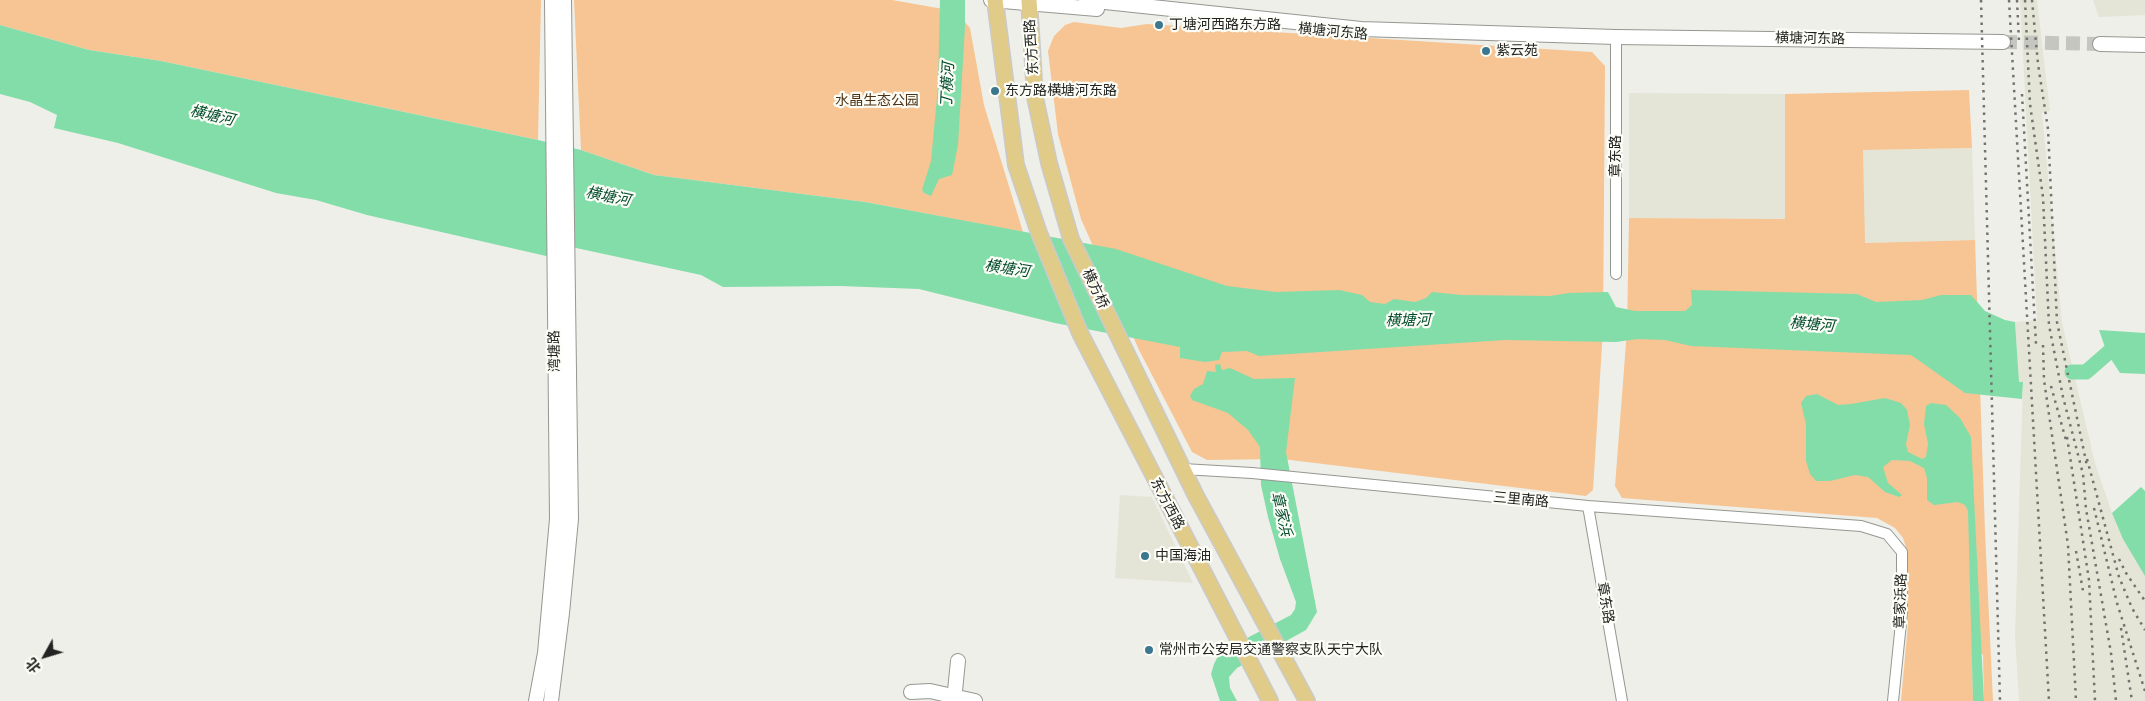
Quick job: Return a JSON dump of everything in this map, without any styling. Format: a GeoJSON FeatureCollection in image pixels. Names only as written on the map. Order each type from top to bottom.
{"type":"FeatureCollection","features":[{"type":"Feature","properties":{"kind":"main road","name":"湾塘路"},"geometry":{"type":"LineString","coordinates":[[536,701],[545,653],[557,519],[552,0]]}},
{"type":"Feature","properties":{"kind":"main road"},"geometry":{"type":"LineString","coordinates":[[551,701],[571,519],[564,0]]}},
{"type":"Feature","properties":{"kind":"main road","name":"横塘河东路"},"geometry":{"type":"LineString","coordinates":[[994,0],[1136,12],[1359,35],[1592,42],[1616,37]]}},
{"type":"Feature","properties":{"kind":"main road","name":"东方西路"},"geometry":{"type":"LineString","coordinates":[[994,0],[1016,165],[1038,233],[1080,332],[1234,635],[1270,701]]}},
{"type":"Feature","properties":{"kind":"main road","name":"横塘河东路"},"geometry":{"type":"LineString","coordinates":[[1086,0],[1361,29],[1616,37],[2003,42]]}},
{"type":"Feature","properties":{"kind":"main road","name":"东方西路"},"geometry":{"type":"LineString","coordinates":[[1029,2],[1035,97],[1049,163],[1071,239]]}},
{"type":"Feature","properties":{"kind":"main road"},"geometry":{"type":"LineString","coordinates":[[2100,44],[2145,45]]}},
{"type":"Feature","properties":{"kind":"main road","name":"横方桥"},"geometry":{"type":"LineString","coordinates":[[1071,239],[1120,339]]}},
{"type":"Feature","properties":{"kind":"main road","name":"东方西路"},"geometry":{"type":"LineString","coordinates":[[1120,339],[1183,469],[1307,701]]}},
{"type":"Feature","properties":{"kind":"main road"},"geometry":{"type":"LineString","coordinates":[[954,698],[958,661]]}},
{"type":"Feature","properties":{"kind":"main road"},"geometry":{"type":"LineString","coordinates":[[922,701],[911,692],[930,691],[954,698],[975,701]]}},
{"type":"Feature","properties":{"kind":"street","name":"章东路"},"geometry":{"type":"LineString","coordinates":[[1616,37],[1616,274]]}},
{"type":"Feature","properties":{"kind":"street","name":"三里南路"},"geometry":{"type":"LineString","coordinates":[[1183,469],[1252,473],[1588,506],[1861,526]]}},
{"type":"Feature","properties":{"kind":"street","name":"章东路"},"geometry":{"type":"LineString","coordinates":[[1588,506],[1622,701]]}},
{"type":"Feature","properties":{"kind":"street","name":"章家浜路"},"geometry":{"type":"LineString","coordinates":[[1861,526],[1887,534],[1902,552],[1902,613],[1893,701]]}},
{"type":"Feature","properties":{"kind":"shaded area"},"geometry":{"type":"Polygon","coordinates":[[[2020,0],[2037,0],[2050,111],[2042,113],[2062,323],[2095,463],[2112,513],[2145,548],[2145,701],[2019,701],[2015,636],[2023,383],[2019,382],[2015,322],[2037,320],[2020,0]]]}},
{"type":"Feature","properties":{"kind":"shaded area"},"geometry":{"type":"Polygon","coordinates":[[[2093,0],[2145,0],[2145,15],[2099,17],[2093,0]]]}},
{"type":"Feature","properties":{"kind":"shaded area"},"geometry":{"type":"Polygon","coordinates":[[[1629,93],[1785,94],[1785,219],[1629,218],[1629,93]]]}},
{"type":"Feature","properties":{"kind":"shaded area"},"geometry":{"type":"Polygon","coordinates":[[[1972,148],[1975,240],[1864,243],[1863,150],[1972,148]]]}},
{"type":"Feature","properties":{"kind":"shaded area"},"geometry":{"type":"Polygon","coordinates":[[[1120,495],[1152,497],[1193,583],[1115,578],[1120,495]]]}},
{"type":"Feature","properties":{"kind":"green space"},"geometry":{"type":"Polygon","coordinates":[[[0,0],[541,0],[538,140],[161,61],[89,50],[0,25],[0,0]]]}},
{"type":"Feature","properties":{"kind":"green space","name":"水晶生态公园"},"geometry":{"type":"Polygon","coordinates":[[[574,0],[892,0],[949,10],[960,16],[970,28],[984,105],[1023,232],[865,202],[654,175],[581,150],[574,0]]]}},
{"type":"Feature","properties":{"kind":"green space"},"geometry":{"type":"Polygon","coordinates":[[[1074,22],[1121,28],[1147,24],[1592,52],[1605,66],[1603,329],[1593,490],[1586,496],[1282,459],[1207,460],[1192,452],[1139,350],[1081,219],[1058,134],[1048,51],[1054,36],[1065,25],[1074,22]]]}},
{"type":"Feature","properties":{"kind":"green space"},"geometry":{"type":"Polygon","coordinates":[[[1969,90],[1972,148],[1863,150],[1865,243],[1975,240],[1993,701],[1984,701],[1983,655],[1972,644],[1973,701],[1901,701],[1908,624],[1908,554],[1903,538],[1895,528],[1877,518],[1622,498],[1615,486],[1627,330],[1629,218],[1785,219],[1785,94],[1969,90]]]}},
{"type":"Feature","properties":{"kind":"water","name":"丁横河"},"geometry":{"type":"Polygon","coordinates":[[[940,0],[965,0],[965,27],[958,145],[952,175],[939,179],[931,196],[922,190],[931,161],[938,87],[940,0]]]}},
{"type":"Feature","properties":{"kind":"water"},"geometry":{"type":"Polygon","coordinates":[[[0,25],[89,50],[161,61],[538,140],[581,150],[654,175],[865,202],[1116,249],[1227,286],[1276,292],[1339,290],[1362,295],[1370,302],[1385,304],[1394,299],[1415,302],[1426,298],[1432,292],[1461,295],[1550,296],[1569,293],[1608,292],[1616,307],[1635,311],[1685,311],[1692,305],[1691,290],[1857,294],[1876,302],[1922,300],[1941,295],[1971,295],[1985,311],[2005,320],[2015,322],[2019,382],[2023,382],[2022,399],[1965,393],[1911,355],[1691,346],[1665,340],[1638,339],[1616,342],[1505,340],[1259,356],[1247,351],[1222,352],[1219,360],[1205,362],[1180,358],[1180,347],[1055,323],[919,289],[840,286],[723,287],[701,275],[567,246],[546,256],[367,215],[316,200],[276,193],[118,143],[54,128],[57,115],[30,102],[0,94],[0,25]]]}},
{"type":"Feature","properties":{"kind":"water"},"geometry":{"type":"Polygon","coordinates":[[[2099,330],[2145,333],[2145,374],[2120,373],[2107,353],[2099,330]]]}},
{"type":"Feature","properties":{"kind":"water","name":"章家浜"},"geometry":{"type":"Polygon","coordinates":[[[1220,364],[1222,370],[1230,368],[1254,379],[1295,378],[1286,452],[1317,612],[1306,630],[1237,668],[1229,677],[1230,688],[1237,701],[1220,701],[1211,674],[1218,656],[1228,648],[1291,615],[1295,609],[1296,602],[1280,559],[1268,517],[1261,485],[1260,447],[1248,430],[1228,413],[1192,400],[1190,396],[1194,389],[1203,384],[1207,371],[1216,372],[1215,365],[1220,364]]]}},
{"type":"Feature","properties":{"kind":"water"},"geometry":{"type":"Polygon","coordinates":[[[1817,394],[1838,405],[1885,398],[1901,403],[1907,410],[1910,425],[1906,444],[1908,452],[1922,459],[1926,457],[1928,444],[1924,424],[1926,406],[1931,403],[1946,405],[1960,418],[1971,437],[1984,701],[1973,701],[1968,511],[1965,505],[1958,502],[1934,505],[1927,500],[1927,478],[1924,468],[1910,461],[1892,460],[1883,467],[1888,483],[1902,495],[1899,497],[1885,492],[1868,477],[1855,475],[1830,481],[1816,481],[1810,474],[1806,461],[1806,424],[1801,403],[1806,396],[1817,394]]]}},
{"type":"Feature","properties":{"kind":"water"},"geometry":{"type":"Polygon","coordinates":[[[2141,487],[2145,491],[2145,576],[2123,539],[2112,513],[2141,487]]]}},
{"type":"Feature","properties":{"kind":"waterway","name":"横塘河"},"geometry":{"type":"LineString","coordinates":[[2072,372],[2086,372],[2117,345],[2145,347]]}},
{"type":"Feature","properties":{"kind":"tunnel"},"geometry":{"type":"LineString","coordinates":[[2003,42],[2100,44]]}},
{"type":"Feature","properties":{"kind":"railway"},"geometry":{"type":"LineString","coordinates":[[1981,0],[2000,701]]}},
{"type":"Feature","properties":{"kind":"railway"},"geometry":{"type":"LineString","coordinates":[[2009,0],[2049,701]]}},
{"type":"Feature","properties":{"kind":"railway"},"geometry":{"type":"LineString","coordinates":[[2017,0],[2019,42]]}},
{"type":"Feature","properties":{"kind":"railway"},"geometry":{"type":"LineString","coordinates":[[2025,0],[2030,104],[2043,197],[2049,325],[2063,397],[2083,474],[2086,509],[2111,653],[2116,701]]}},
{"type":"Feature","properties":{"kind":"railway"},"geometry":{"type":"LineString","coordinates":[[2032,0],[2038,64],[2048,129],[2057,322],[2087,466]]}},
{"type":"Feature","properties":{"kind":"railway"},"geometry":{"type":"LineString","coordinates":[[2022,94],[2036,344]]}},
{"type":"Feature","properties":{"kind":"railway"},"geometry":{"type":"LineString","coordinates":[[2043,345],[2044,380],[2068,545],[2076,701]]}},
{"type":"Feature","properties":{"kind":"railway"},"geometry":{"type":"LineString","coordinates":[[2051,386],[2067,444]]}},
{"type":"Feature","properties":{"kind":"railway"},"geometry":{"type":"LineString","coordinates":[[2067,437],[2089,580],[2095,701]]}},
{"type":"Feature","properties":{"kind":"railway"},"geometry":{"type":"LineString","coordinates":[[2087,459],[2119,577],[2132,608],[2145,630]]}},
{"type":"Feature","properties":{"kind":"railway"},"geometry":{"type":"LineString","coordinates":[[2094,508],[2117,603],[2145,691]]}},
{"type":"Feature","properties":{"kind":"railway"},"geometry":{"type":"LineString","coordinates":[[2076,551],[2083,591]]}},
{"type":"Feature","properties":{"kind":"railway"},"geometry":{"type":"LineString","coordinates":[[2119,559],[2145,601]]}},
{"type":"Feature","properties":{"kind":"railway"},"geometry":{"type":"LineString","coordinates":[[2121,628],[2132,701]]}},
{"type":"Feature","properties":{"kind":"place","name":"丁塘河西路东方路"},"geometry":{"type":"Point","coordinates":[1159,25]}},
{"type":"Feature","properties":{"kind":"place","name":"紫云苑"},"geometry":{"type":"Point","coordinates":[1486,51]}},
{"type":"Feature","properties":{"kind":"place","name":"东方路横塘河东路"},"geometry":{"type":"Point","coordinates":[995,91]}},
{"type":"Feature","properties":{"kind":"place","name":"中国海油"},"geometry":{"type":"Point","coordinates":[1145,556]}},
{"type":"Feature","properties":{"kind":"place","name":"常州市公安局交通警察支队天宁大队"},"geometry":{"type":"Point","coordinates":[1149,650]}}]}
